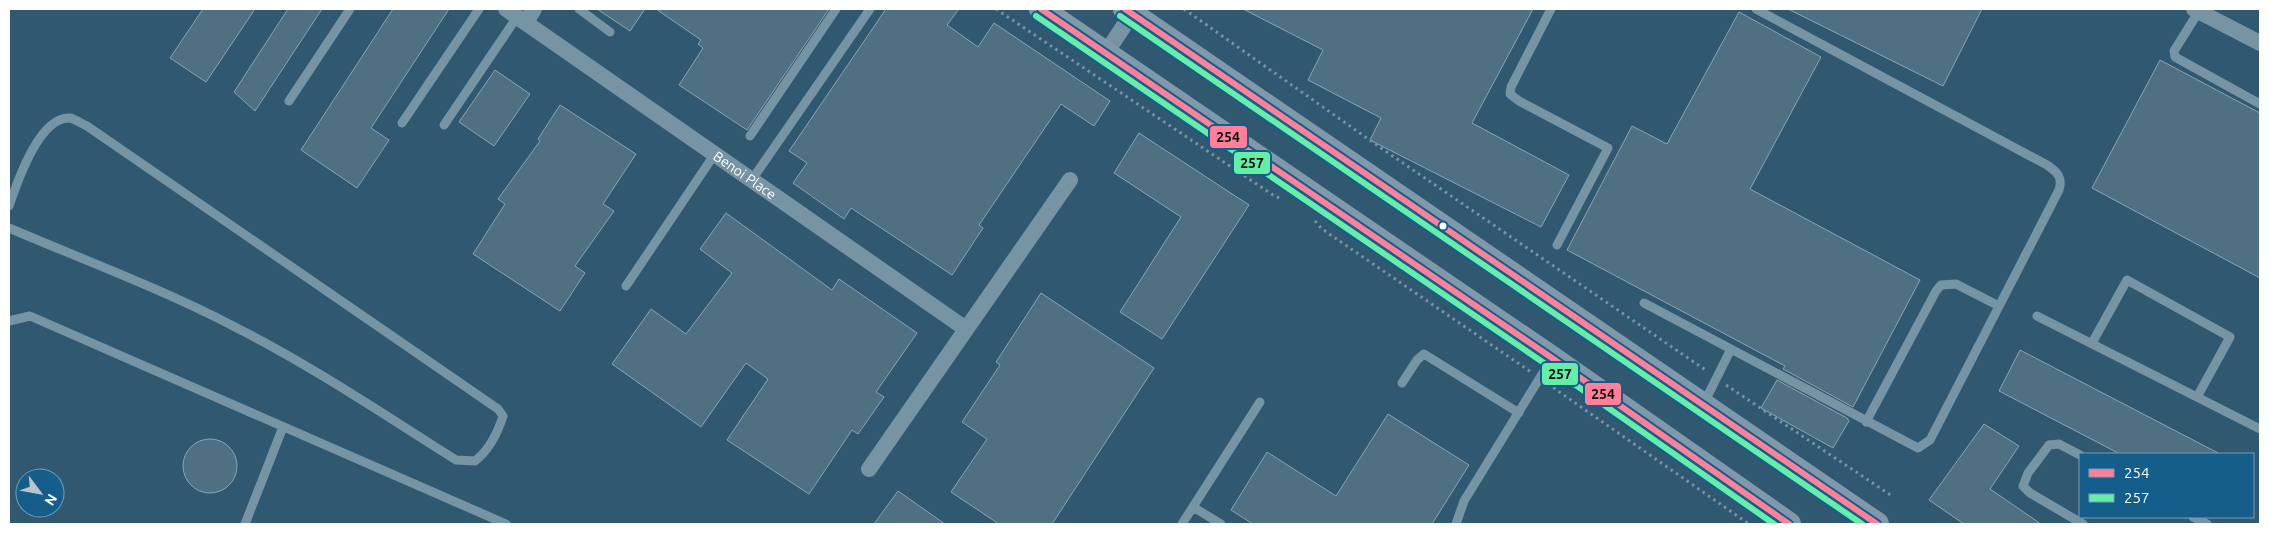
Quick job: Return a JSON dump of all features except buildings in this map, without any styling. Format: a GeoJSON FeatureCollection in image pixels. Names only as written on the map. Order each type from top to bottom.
{"type":"FeatureCollection","features":[{"type":"Feature","properties":{"kind":"main road"},"geometry":{"type":"LineString","coordinates":[[1041,9],[1552,358],[1776,521]]}},
{"type":"Feature","properties":{"kind":"main road"},"geometry":{"type":"LineString","coordinates":[[1130,10],[1877,524]]}},
{"type":"Feature","properties":{"kind":"street"},"geometry":{"type":"LineString","coordinates":[[1106,53],[1130,10]]}},
{"type":"Feature","properties":{"kind":"street"},"geometry":{"type":"LineString","coordinates":[[2196,10],[2260,44]]}},
{"type":"Feature","properties":{"kind":"street","name":"Benoi Place"},"geometry":{"type":"LineString","coordinates":[[517,12],[714,155],[966,329]]}},
{"type":"Feature","properties":{"kind":"street"},"geometry":{"type":"LineString","coordinates":[[869,469],[1070,180]]}},
{"type":"Feature","properties":{"kind":"lane"},"geometry":{"type":"LineString","coordinates":[[288,101],[350,9]]}},
{"type":"Feature","properties":{"kind":"lane"},"geometry":{"type":"LineString","coordinates":[[402,123],[479,9]]}},
{"type":"Feature","properties":{"kind":"lane"},"geometry":{"type":"LineString","coordinates":[[579,9],[610,32]]}},
{"type":"Feature","properties":{"kind":"lane"},"geometry":{"type":"LineString","coordinates":[[750,136],[836,9]]}},
{"type":"Feature","properties":{"kind":"lane"},"geometry":{"type":"LineString","coordinates":[[751,181],[870,9]]}},
{"type":"Feature","properties":{"kind":"lane"},"geometry":{"type":"LineString","coordinates":[[1552,9],[1511,86],[1510,94],[1519,101],[1608,148],[1557,245]]}},
{"type":"Feature","properties":{"kind":"lane"},"geometry":{"type":"LineString","coordinates":[[1644,303],[1918,448],[1927,444],[2059,190],[2061,184],[2059,175],[2047,165],[1756,9]]}},
{"type":"Feature","properties":{"kind":"lane"},"geometry":{"type":"LineString","coordinates":[[2196,10],[2174,52],[2175,57],[2260,104]]}},
{"type":"Feature","properties":{"kind":"lane"},"geometry":{"type":"LineString","coordinates":[[444,125],[517,12]]}},
{"type":"Feature","properties":{"kind":"lane"},"geometry":{"type":"LineString","coordinates":[[9,206],[33,149],[57,120],[71,118],[87,126],[498,409],[503,416],[500,427],[482,456],[476,461],[456,460],[296,359],[233,326],[150,287],[9,228]]}},
{"type":"Feature","properties":{"kind":"lane"},"geometry":{"type":"LineString","coordinates":[[626,286],[714,155]]}},
{"type":"Feature","properties":{"kind":"lane"},"geometry":{"type":"LineString","coordinates":[[2092,343],[2127,280],[2230,338],[2197,397]]}},
{"type":"Feature","properties":{"kind":"lane"},"geometry":{"type":"LineString","coordinates":[[1866,422],[1936,291],[1941,285],[1956,284],[1999,306]]}},
{"type":"Feature","properties":{"kind":"lane"},"geometry":{"type":"LineString","coordinates":[[9,321],[30,316],[506,524]]}},
{"type":"Feature","properties":{"kind":"lane"},"geometry":{"type":"LineString","coordinates":[[2037,316],[2260,429]]}},
{"type":"Feature","properties":{"kind":"lane"},"geometry":{"type":"LineString","coordinates":[[1702,405],[1731,350]]}},
{"type":"Feature","properties":{"kind":"lane"},"geometry":{"type":"LineString","coordinates":[[1402,382],[1417,360],[1424,354],[1519,413]]}},
{"type":"Feature","properties":{"kind":"lane"},"geometry":{"type":"LineString","coordinates":[[1456,524],[1464,501],[1552,358]]}},
{"type":"Feature","properties":{"kind":"lane"},"geometry":{"type":"LineString","coordinates":[[1182,524],[1260,402]]}},
{"type":"Feature","properties":{"kind":"lane"},"geometry":{"type":"LineString","coordinates":[[245,524],[283,427]]}},
{"type":"Feature","properties":{"kind":"lane"},"geometry":{"type":"LineString","coordinates":[[2079,454],[2059,444],[2049,445],[2028,473],[2023,486],[2030,493],[2083,524]]}},
{"type":"Feature","properties":{"kind":"lane"},"geometry":{"type":"LineString","coordinates":[[1193,507],[1220,524]]}},
{"type":"Feature","properties":{"kind":"lane"},"geometry":{"type":"LineString","coordinates":[[2195,518],[2207,524]]}},
{"type":"Feature","properties":{"kind":"path"},"geometry":{"type":"LineString","coordinates":[[996,9],[1276,197],[1290,199]]}},
{"type":"Feature","properties":{"kind":"path"},"geometry":{"type":"LineString","coordinates":[[1184,9],[1381,148],[1762,411],[1892,496]]}},
{"type":"Feature","properties":{"kind":"path"},"geometry":{"type":"LineString","coordinates":[[1312,218],[1322,229],[1540,378],[1748,524]]}},
{"type":"Feature","properties":{"kind":"transit line","name":"254"},"geometry":{"type":"LineString","coordinates":[[1041,9],[1552,358],[1789,524]]}},
{"type":"Feature","properties":{"kind":"transit line","name":"254"},"geometry":{"type":"LineString","coordinates":[[1125,9],[1877,524]]}},
{"type":"Feature","properties":{"kind":"transit line","name":"257"},"geometry":{"type":"LineString","coordinates":[[1036,16],[1547,365],[1774,524]]}},
{"type":"Feature","properties":{"kind":"transit line","name":"257"},"geometry":{"type":"LineString","coordinates":[[1120,16],[1862,524]]}}]}
